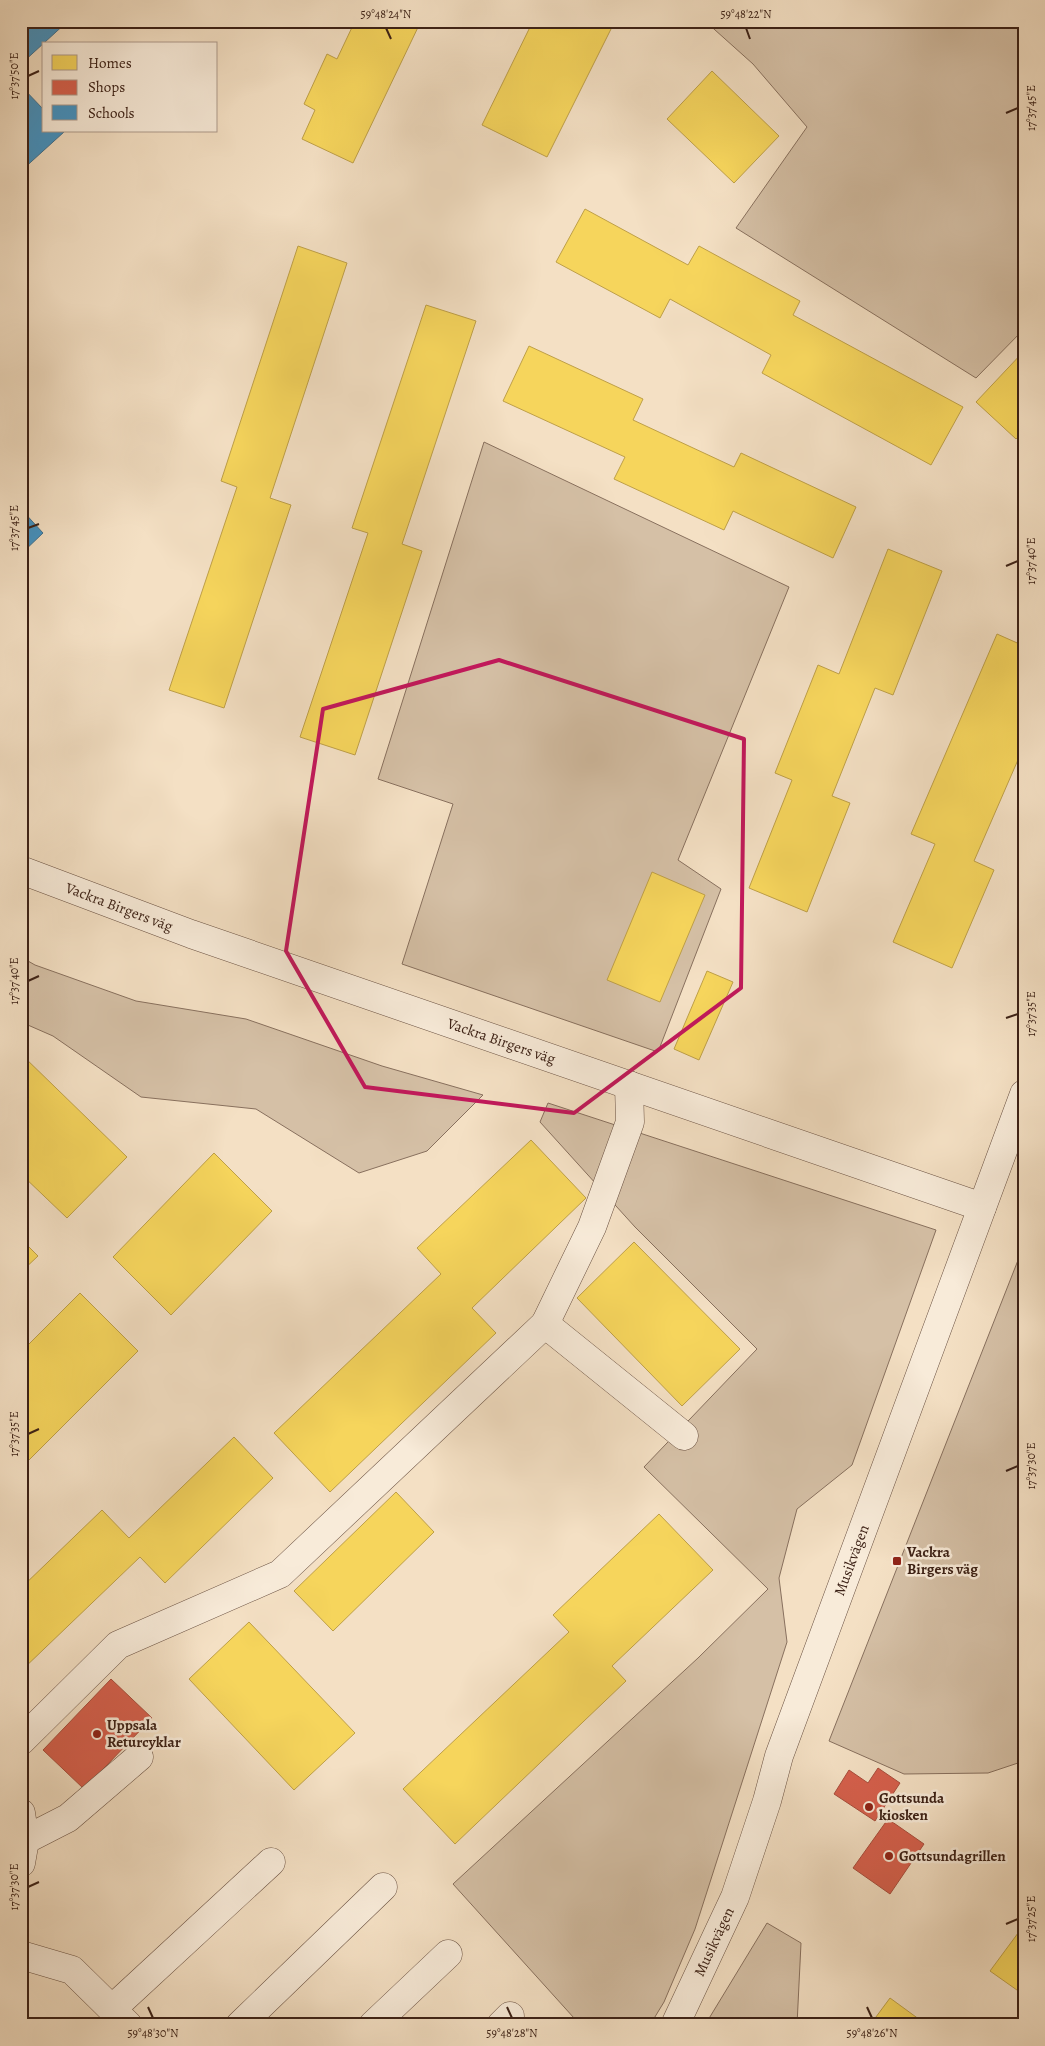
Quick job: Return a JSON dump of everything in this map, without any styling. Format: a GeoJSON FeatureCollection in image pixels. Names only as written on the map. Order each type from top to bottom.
{"type":"FeatureCollection","features":[{"type":"Feature","properties":{"kind":"street","name":"Vackra Birgers väg"},"geometry":{"type":"LineString","coordinates":[[21,870],[191,934],[982,1207]]}},
{"type":"Feature","properties":{"kind":"street"},"geometry":{"type":"LineString","coordinates":[[21,1741],[118,1645],[280,1574],[545,1324],[592,1227],[630,1122],[628,1085]]}},
{"type":"Feature","properties":{"kind":"street","name":"Musikvägen"},"geometry":{"type":"LineString","coordinates":[[675,2025],[735,1897],[767,1801],[779,1756],[1024,1094]]}},
{"type":"Feature","properties":{"kind":"street"},"geometry":{"type":"LineString","coordinates":[[545,1324],[684,1436]]}},
{"type":"Feature","properties":{"kind":"street"},"geometry":{"type":"LineString","coordinates":[[23,1851],[68,1818],[139,1758]]}},
{"type":"Feature","properties":{"kind":"street"},"geometry":{"type":"LineString","coordinates":[[21,1812],[23,1851]]}},
{"type":"Feature","properties":{"kind":"street"},"geometry":{"type":"LineString","coordinates":[[21,1955],[72,1970],[121,2016],[271,1862]]}},
{"type":"Feature","properties":{"kind":"street"},"geometry":{"type":"LineString","coordinates":[[240,2025],[383,1887]]}},
{"type":"Feature","properties":{"kind":"street"},"geometry":{"type":"LineString","coordinates":[[373,2025],[448,1954]]}},
{"type":"Feature","properties":{"kind":"highlighted area"},"geometry":{"type":"Polygon","coordinates":[[[499,660],[744,739],[741,988],[574,1113],[365,1087],[286,951],[323,709],[499,660]]]}},
{"type":"Feature","properties":{"kind":"shaded area"},"geometry":{"type":"Polygon","coordinates":[[[705,21],[1024,21],[1024,329],[976,378],[736,228],[807,127],[753,64],[705,21]]]}},
{"type":"Feature","properties":{"kind":"shaded area"},"geometry":{"type":"Polygon","coordinates":[[[484,442],[789,587],[678,860],[721,889],[658,1052],[402,964],[453,804],[378,779],[484,442]]]}},
{"type":"Feature","properties":{"kind":"shaded area"},"geometry":{"type":"Polygon","coordinates":[[[21,957],[35,965],[136,1001],[246,1019],[382,1066],[483,1095],[427,1151],[359,1173],[256,1109],[141,1097],[53,1036],[21,1022],[21,957]]]}},
{"type":"Feature","properties":{"kind":"shaded area"},"geometry":{"type":"Polygon","coordinates":[[[548,1103],[936,1230],[852,1465],[797,1509],[779,1578],[787,1642],[695,1929],[664,2002],[650,2025],[568,2025],[574,2018],[453,1884],[698,1658],[768,1589],[644,1467],[757,1349],[635,1227],[540,1122],[548,1103]]]}},
{"type":"Feature","properties":{"kind":"shaded area"},"geometry":{"type":"Polygon","coordinates":[[[1024,1245],[1024,1761],[988,1773],[904,1774],[829,1741],[1024,1245]]]}},
{"type":"Feature","properties":{"kind":"shaded area"},"geometry":{"type":"Polygon","coordinates":[[[767,1923],[801,1943],[797,2025],[705,2025],[767,1923]]]}},
{"type":"Feature","properties":{"kind":"building: Homes"},"geometry":{"type":"Polygon","coordinates":[[[355,21],[421,21],[353,163],[302,139],[315,110],[304,104],[327,54],[337,59],[355,21]]]}},
{"type":"Feature","properties":{"kind":"building: Homes"},"geometry":{"type":"Polygon","coordinates":[[[533,21],[615,21],[547,157],[482,125],[533,21]]]}},
{"type":"Feature","properties":{"kind":"building: Homes"},"geometry":{"type":"Polygon","coordinates":[[[712,71],[779,136],[734,183],[667,119],[712,71]]]}},
{"type":"Feature","properties":{"kind":"building: Homes"},"geometry":{"type":"Polygon","coordinates":[[[585,209],[688,265],[699,246],[800,301],[793,315],[963,407],[931,465],[762,373],[771,355],[670,299],[660,318],[556,262],[585,209]]]}},
{"type":"Feature","properties":{"kind":"building: Homes"},"geometry":{"type":"Polygon","coordinates":[[[298,246],[347,263],[270,498],[291,505],[224,708],[169,690],[237,487],[221,481],[298,246]]]}},
{"type":"Feature","properties":{"kind":"building: Homes"},"geometry":{"type":"Polygon","coordinates":[[[426,305],[476,321],[402,544],[422,551],[355,755],[300,737],[368,533],[352,528],[426,305]]]}},
{"type":"Feature","properties":{"kind":"building: Homes"},"geometry":{"type":"Polygon","coordinates":[[[529,346],[643,399],[633,420],[734,467],[741,453],[856,507],[833,558],[733,511],[724,530],[614,479],[625,457],[503,401],[529,346]]]}},
{"type":"Feature","properties":{"kind":"building: Homes"},"geometry":{"type":"Polygon","coordinates":[[[1024,351],[1024,431],[1016,439],[976,402],[1024,351]]]}},
{"type":"Feature","properties":{"kind":"building: Homes"},"geometry":{"type":"Polygon","coordinates":[[[888,549],[942,571],[893,695],[875,688],[832,796],[850,803],[807,912],[749,888],[792,780],[775,773],[818,665],[839,674],[888,549]]]}},
{"type":"Feature","properties":{"kind":"building: Homes"},"geometry":{"type":"Polygon","coordinates":[[[997,634],[1024,646],[1024,746],[974,861],[994,870],[952,968],[893,942],[935,844],[911,834],[997,634]]]}},
{"type":"Feature","properties":{"kind":"building: Homes"},"geometry":{"type":"Polygon","coordinates":[[[652,872],[705,895],[660,1002],[607,980],[652,872]]]}},
{"type":"Feature","properties":{"kind":"building: Homes"},"geometry":{"type":"Polygon","coordinates":[[[707,971],[733,982],[699,1060],[674,1049],[707,971]]]}},
{"type":"Feature","properties":{"kind":"building: Homes"},"geometry":{"type":"Polygon","coordinates":[[[21,1054],[127,1157],[67,1218],[21,1174],[21,1054]]]}},
{"type":"Feature","properties":{"kind":"building: Homes"},"geometry":{"type":"Polygon","coordinates":[[[531,1140],[586,1198],[472,1308],[496,1333],[330,1492],[274,1433],[441,1274],[417,1248],[531,1140]]]}},
{"type":"Feature","properties":{"kind":"building: Homes"},"geometry":{"type":"Polygon","coordinates":[[[214,1153],[272,1211],[171,1315],[113,1257],[214,1153]]]}},
{"type":"Feature","properties":{"kind":"building: Homes"},"geometry":{"type":"Polygon","coordinates":[[[21,1239],[38,1256],[21,1272],[21,1239]]]}},
{"type":"Feature","properties":{"kind":"building: Homes"},"geometry":{"type":"Polygon","coordinates":[[[634,1242],[740,1349],[682,1406],[577,1298],[634,1242]]]}},
{"type":"Feature","properties":{"kind":"building: Homes"},"geometry":{"type":"Polygon","coordinates":[[[80,1293],[138,1351],[24,1465],[21,1462],[21,1352],[80,1293]]]}},
{"type":"Feature","properties":{"kind":"building: Homes"},"geometry":{"type":"Polygon","coordinates":[[[234,1437],[273,1478],[165,1583],[140,1557],[21,1671],[21,1588],[102,1510],[129,1538],[234,1437]]]}},
{"type":"Feature","properties":{"kind":"building: Homes"},"geometry":{"type":"Polygon","coordinates":[[[396,1492],[434,1532],[333,1631],[294,1591],[396,1492]]]}},
{"type":"Feature","properties":{"kind":"building: Homes"},"geometry":{"type":"Polygon","coordinates":[[[659,1514],[713,1570],[612,1666],[626,1681],[455,1844],[403,1789],[569,1632],[553,1615],[659,1514]]]}},
{"type":"Feature","properties":{"kind":"building: Homes"},"geometry":{"type":"Polygon","coordinates":[[[249,1622],[355,1733],[294,1790],[189,1679],[249,1622]]]}},
{"type":"Feature","properties":{"kind":"building: Homes"},"geometry":{"type":"Polygon","coordinates":[[[1024,1925],[1024,1995],[990,1971],[1024,1925]]]}},
{"type":"Feature","properties":{"kind":"building: Homes"},"geometry":{"type":"Polygon","coordinates":[[[890,1998],[927,2025],[870,2025],[890,1998]]]}},
{"type":"Feature","properties":{"kind":"building: Shops","name":"Uppsala Returcyklar"},"geometry":{"type":"Polygon","coordinates":[[[111,1679],[152,1718],[84,1789],[43,1750],[111,1679]]]}},
{"type":"Feature","properties":{"kind":"building: Shops","name":"Gottsunda kiosken"},"geometry":{"type":"Polygon","coordinates":[[[878,1768],[900,1783],[875,1821],[834,1794],[849,1770],[868,1783],[878,1768]]]}},
{"type":"Feature","properties":{"kind":"building: Shops","name":"Gottsundagrillen"},"geometry":{"type":"Polygon","coordinates":[[[888,1819],[924,1844],[890,1894],[853,1868],[888,1819]]]}},
{"type":"Feature","properties":{"kind":"building: Schools"},"geometry":{"type":"Polygon","coordinates":[[[21,21],[68,21],[45,42],[42,42],[42,45],[21,64],[21,21]]]}},
{"type":"Feature","properties":{"kind":"building: Schools"},"geometry":{"type":"Polygon","coordinates":[[[21,86],[42,108],[42,132],[64,132],[21,171],[21,86]]]}},
{"type":"Feature","properties":{"kind":"building: Schools"},"geometry":{"type":"Polygon","coordinates":[[[21,509],[43,533],[21,554],[21,509]]]}},
{"type":"Feature","properties":{"kind":"place","name":"Vackra Birgers väg"},"geometry":{"type":"Point","coordinates":[897,1561]}},
{"type":"Feature","properties":{"kind":"place","name":"Uppsala Returcyklar"},"geometry":{"type":"Point","coordinates":[97,1734]}},
{"type":"Feature","properties":{"kind":"place","name":"Gottsunda kiosken"},"geometry":{"type":"Point","coordinates":[869,1807]}},
{"type":"Feature","properties":{"kind":"place","name":"Gottsundagrillen"},"geometry":{"type":"Point","coordinates":[889,1856]}}]}
